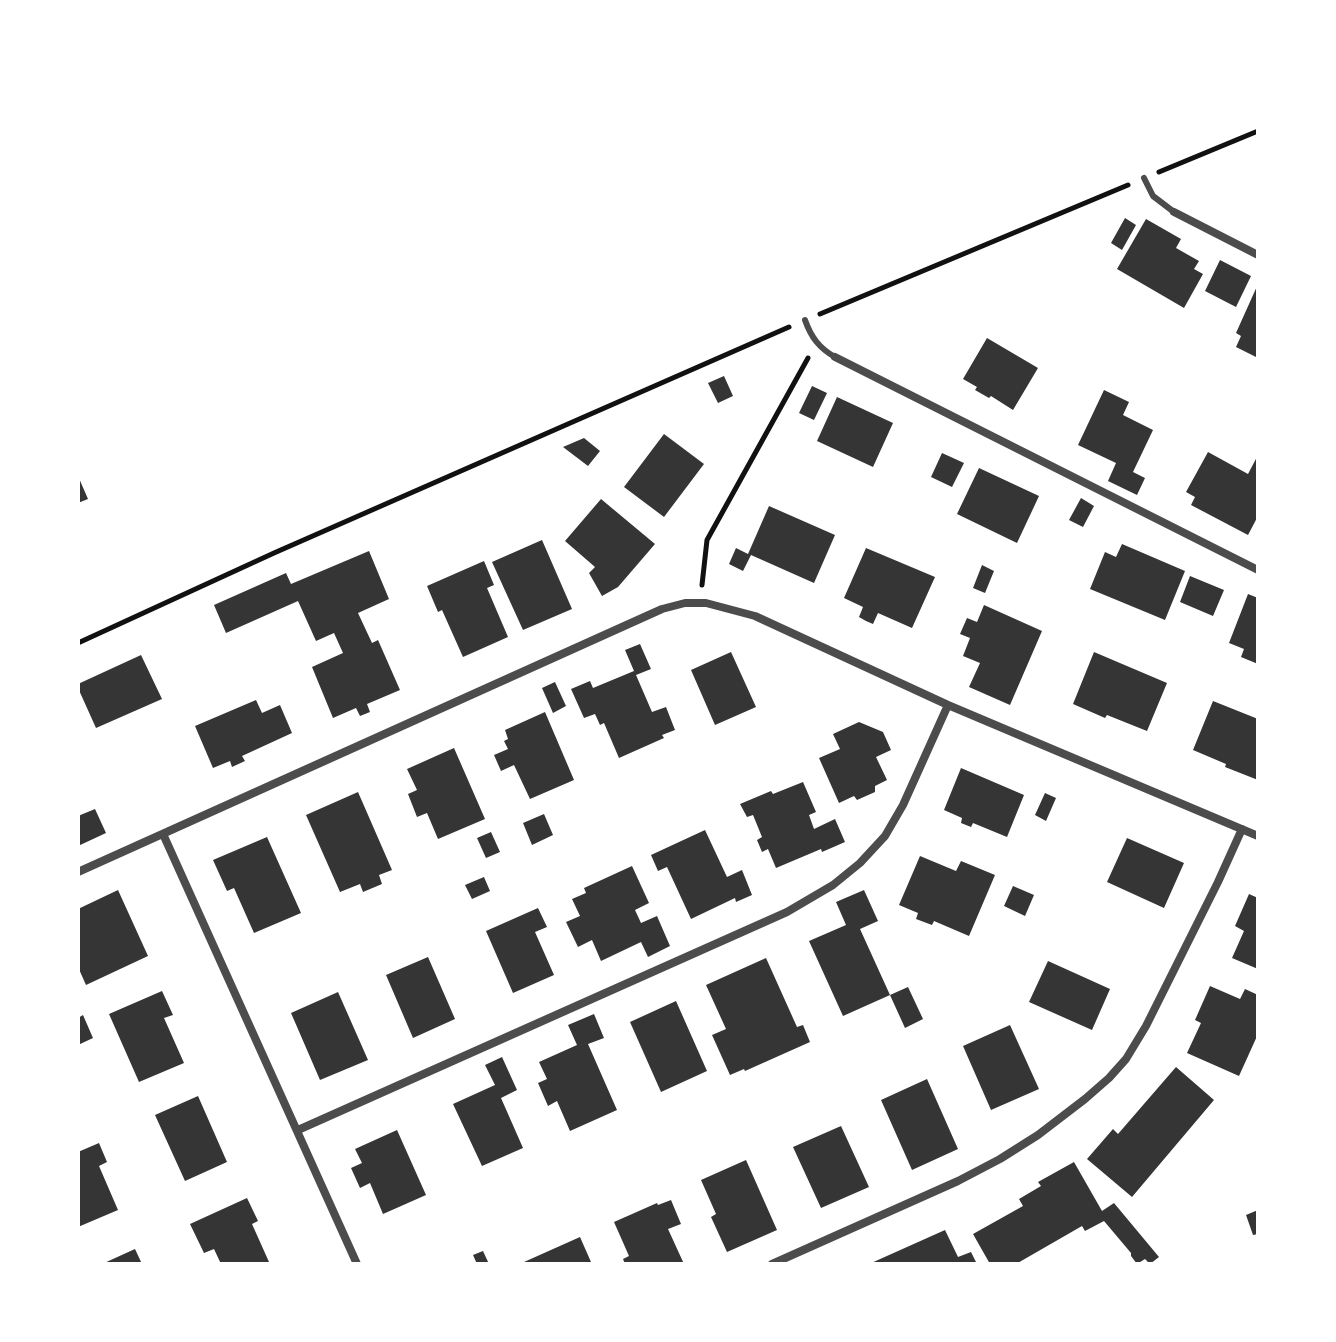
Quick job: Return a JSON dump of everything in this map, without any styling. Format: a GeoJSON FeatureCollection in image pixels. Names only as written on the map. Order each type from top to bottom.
{"type":"FeatureCollection","features":[{"type":"Feature","properties":{"kind":"street"},"geometry":{"type":"LineString","coordinates":[[1174,212],[1258,255]]}},
{"type":"Feature","properties":{"kind":"street"},"geometry":{"type":"LineString","coordinates":[[835,357],[1258,570]]}},
{"type":"Feature","properties":{"kind":"street"},"geometry":{"type":"LineString","coordinates":[[78,872],[662,609],[700,602],[755,616],[948,705],[1258,836]]}},
{"type":"Feature","properties":{"kind":"street"},"geometry":{"type":"LineString","coordinates":[[298,1130],[818,896],[860,863],[885,836],[903,805],[948,705]]}},
{"type":"Feature","properties":{"kind":"street"},"geometry":{"type":"LineString","coordinates":[[772,1264],[958,1181],[1000,1159],[1038,1135],[1109,1078],[1126,1059],[1151,1018],[1242,829]]}},
{"type":"Feature","properties":{"kind":"street"},"geometry":{"type":"LineString","coordinates":[[163,834],[357,1264]]}},
{"type":"Feature","properties":{"kind":"lane"},"geometry":{"type":"LineString","coordinates":[[1144,178],[1153,196],[1174,212]]}},
{"type":"Feature","properties":{"kind":"lane"},"geometry":{"type":"LineString","coordinates":[[805,320],[817,343],[835,357]]}},
{"type":"Feature","properties":{"kind":"path"},"geometry":{"type":"LineString","coordinates":[[78,643],[288,547],[805,320],[1258,131]]}},
{"type":"Feature","properties":{"kind":"path"},"geometry":{"type":"LineString","coordinates":[[700,602],[707,540],[817,343]]}},
{"type":"Feature","properties":{"kind":"building"},"geometry":{"type":"Polygon","coordinates":[[[1125,218],[1136,225],[1122,250],[1111,243],[1125,218]]]}},
{"type":"Feature","properties":{"kind":"building"},"geometry":{"type":"Polygon","coordinates":[[[1146,219],[1181,239],[1176,248],[1199,261],[1194,269],[1203,274],[1184,308],[1117,269],[1146,219]]]}},
{"type":"Feature","properties":{"kind":"building"},"geometry":{"type":"Polygon","coordinates":[[[1220,260],[1251,276],[1236,307],[1205,291],[1220,260]]]}},
{"type":"Feature","properties":{"kind":"building"},"geometry":{"type":"Polygon","coordinates":[[[1258,284],[1258,358],[1236,347],[1241,336],[1236,333],[1258,284]]]}},
{"type":"Feature","properties":{"kind":"building"},"geometry":{"type":"Polygon","coordinates":[[[987,338],[1038,368],[1013,410],[975,390],[977,387],[963,379],[987,338]]]}},
{"type":"Feature","properties":{"kind":"building"},"geometry":{"type":"Polygon","coordinates":[[[724,376],[733,396],[718,403],[708,383],[724,376]]]}},
{"type":"Feature","properties":{"kind":"building"},"geometry":{"type":"Polygon","coordinates":[[[812,386],[827,393],[814,420],[799,413],[812,386]]]}},
{"type":"Feature","properties":{"kind":"building"},"geometry":{"type":"Polygon","coordinates":[[[1104,390],[1129,402],[1123,415],[1153,430],[1133,472],[1145,478],[1137,495],[1108,481],[1116,463],[1078,445],[1104,390]]]}},
{"type":"Feature","properties":{"kind":"building"},"geometry":{"type":"Polygon","coordinates":[[[837,397],[893,423],[873,467],[817,441],[837,397]]]}},
{"type":"Feature","properties":{"kind":"building"},"geometry":{"type":"Polygon","coordinates":[[[664,434],[704,464],[664,517],[624,487],[664,434]]]}},
{"type":"Feature","properties":{"kind":"building"},"geometry":{"type":"Polygon","coordinates":[[[584,438],[600,451],[588,466],[563,447],[584,438]]]}},
{"type":"Feature","properties":{"kind":"building"},"geometry":{"type":"Polygon","coordinates":[[[1208,452],[1248,474],[1258,455],[1258,516],[1248,535],[1191,505],[1195,497],[1186,492],[1208,452]]]}},
{"type":"Feature","properties":{"kind":"building"},"geometry":{"type":"Polygon","coordinates":[[[942,453],[964,463],[952,487],[931,477],[942,453]]]}},
{"type":"Feature","properties":{"kind":"building"},"geometry":{"type":"Polygon","coordinates":[[[979,468],[1039,496],[1017,543],[957,514],[979,468]]]}},
{"type":"Feature","properties":{"kind":"building"},"geometry":{"type":"Polygon","coordinates":[[[78,476],[88,499],[78,503],[78,476]]]}},
{"type":"Feature","properties":{"kind":"building"},"geometry":{"type":"Polygon","coordinates":[[[1081,498],[1094,506],[1083,527],[1069,520],[1081,498]]]}},
{"type":"Feature","properties":{"kind":"building"},"geometry":{"type":"Polygon","coordinates":[[[601,499],[655,544],[618,587],[602,596],[589,573],[595,567],[565,541],[601,499]]]}},
{"type":"Feature","properties":{"kind":"building"},"geometry":{"type":"Polygon","coordinates":[[[769,506],[835,535],[814,583],[751,555],[743,571],[729,564],[736,548],[748,554],[769,506]]]}},
{"type":"Feature","properties":{"kind":"building"},"geometry":{"type":"Polygon","coordinates":[[[542,540],[572,609],[523,630],[492,562],[542,540]]]}},
{"type":"Feature","properties":{"kind":"building"},"geometry":{"type":"Polygon","coordinates":[[[1122,544],[1185,571],[1165,620],[1090,589],[1105,552],[1116,557],[1122,544]]]}},
{"type":"Feature","properties":{"kind":"building"},"geometry":{"type":"Polygon","coordinates":[[[866,548],[935,577],[912,628],[878,613],[873,624],[866,621],[859,617],[863,607],[844,598],[866,548]]]}},
{"type":"Feature","properties":{"kind":"building"},"geometry":{"type":"Polygon","coordinates":[[[369,551],[389,599],[358,613],[372,643],[378,640],[400,690],[367,704],[370,712],[360,716],[356,708],[333,718],[312,667],[343,653],[334,633],[316,641],[298,601],[226,633],[214,605],[286,573],[291,584],[369,551]]]}},
{"type":"Feature","properties":{"kind":"building"},"geometry":{"type":"Polygon","coordinates":[[[484,561],[494,585],[487,588],[508,637],[463,657],[442,610],[438,612],[427,586],[484,561]]]}},
{"type":"Feature","properties":{"kind":"building"},"geometry":{"type":"Polygon","coordinates":[[[982,565],[994,571],[985,593],[973,588],[982,565]]]}},
{"type":"Feature","properties":{"kind":"building"},"geometry":{"type":"Polygon","coordinates":[[[1190,576],[1224,590],[1213,616],[1180,602],[1190,576]]]}},
{"type":"Feature","properties":{"kind":"building"},"geometry":{"type":"Polygon","coordinates":[[[1248,594],[1258,598],[1258,664],[1241,657],[1244,649],[1229,643],[1248,594]]]}},
{"type":"Feature","properties":{"kind":"building"},"geometry":{"type":"Polygon","coordinates":[[[984,605],[1042,631],[1010,705],[969,687],[980,663],[963,656],[970,638],[960,634],[967,618],[977,622],[984,605]]]}},
{"type":"Feature","properties":{"kind":"building"},"geometry":{"type":"Polygon","coordinates":[[[640,644],[651,669],[636,675],[652,712],[666,707],[675,730],[619,758],[604,723],[600,725],[595,714],[584,718],[571,689],[590,681],[593,688],[634,671],[625,650],[640,644]]]}},
{"type":"Feature","properties":{"kind":"building"},"geometry":{"type":"Polygon","coordinates":[[[731,652],[756,707],[715,725],[691,670],[731,652]]]}},
{"type":"Feature","properties":{"kind":"building"},"geometry":{"type":"Polygon","coordinates":[[[1094,652],[1167,683],[1147,731],[1073,704],[1094,652]]]}},
{"type":"Feature","properties":{"kind":"building"},"geometry":{"type":"Polygon","coordinates":[[[141,655],[162,699],[96,728],[78,684],[141,655]]]}},
{"type":"Feature","properties":{"kind":"building"},"geometry":{"type":"Polygon","coordinates":[[[555,682],[566,706],[553,713],[542,688],[555,682]]]}},
{"type":"Feature","properties":{"kind":"building"},"geometry":{"type":"Polygon","coordinates":[[[256,700],[262,713],[280,705],[292,733],[242,756],[245,761],[232,767],[230,761],[213,768],[195,726],[256,700]]]}},
{"type":"Feature","properties":{"kind":"building"},"geometry":{"type":"Polygon","coordinates":[[[1213,701],[1258,719],[1258,780],[1193,750],[1213,701]]]}},
{"type":"Feature","properties":{"kind":"building"},"geometry":{"type":"Polygon","coordinates":[[[545,712],[574,780],[530,799],[514,765],[501,771],[494,755],[508,749],[504,741],[508,739],[505,730],[545,712]]]}},
{"type":"Feature","properties":{"kind":"building"},"geometry":{"type":"Polygon","coordinates":[[[859,722],[883,732],[891,750],[876,757],[887,780],[875,786],[875,792],[839,803],[819,758],[840,749],[833,734],[859,722]]]}},
{"type":"Feature","properties":{"kind":"building"},"geometry":{"type":"Polygon","coordinates":[[[454,748],[485,819],[438,839],[427,813],[417,817],[408,794],[417,790],[407,769],[454,748]]]}},
{"type":"Feature","properties":{"kind":"building"},"geometry":{"type":"Polygon","coordinates":[[[961,768],[1024,795],[1007,837],[973,823],[971,827],[961,823],[962,818],[944,810],[961,768]]]}},
{"type":"Feature","properties":{"kind":"building"},"geometry":{"type":"Polygon","coordinates":[[[803,782],[816,812],[809,815],[814,829],[835,819],[845,842],[776,868],[768,849],[762,852],[757,840],[762,837],[753,815],[747,817],[740,804],[803,782]]]}},
{"type":"Feature","properties":{"kind":"building"},"geometry":{"type":"Polygon","coordinates":[[[358,792],[392,870],[379,875],[382,884],[363,892],[360,884],[340,892],[306,815],[358,792]]]}},
{"type":"Feature","properties":{"kind":"building"},"geometry":{"type":"Polygon","coordinates":[[[1045,793],[1056,798],[1046,821],[1035,815],[1045,793]]]}},
{"type":"Feature","properties":{"kind":"building"},"geometry":{"type":"Polygon","coordinates":[[[95,809],[106,833],[78,846],[78,816],[95,809]]]}},
{"type":"Feature","properties":{"kind":"building"},"geometry":{"type":"Polygon","coordinates":[[[544,814],[553,835],[532,845],[523,823],[544,814]]]}},
{"type":"Feature","properties":{"kind":"building"},"geometry":{"type":"Polygon","coordinates":[[[705,830],[727,877],[742,870],[752,895],[736,902],[735,898],[691,919],[667,867],[658,871],[651,855],[705,830]]]}},
{"type":"Feature","properties":{"kind":"building"},"geometry":{"type":"Polygon","coordinates":[[[491,832],[500,852],[486,858],[477,838],[491,832]]]}},
{"type":"Feature","properties":{"kind":"building"},"geometry":{"type":"Polygon","coordinates":[[[267,837],[301,913],[254,933],[234,888],[227,891],[213,860],[267,837]]]}},
{"type":"Feature","properties":{"kind":"building"},"geometry":{"type":"Polygon","coordinates":[[[1127,838],[1184,863],[1164,908],[1107,882],[1127,838]]]}},
{"type":"Feature","properties":{"kind":"building"},"geometry":{"type":"Polygon","coordinates":[[[920,856],[956,871],[961,861],[995,875],[969,936],[934,921],[932,925],[916,919],[918,913],[899,905],[920,856]]]}},
{"type":"Feature","properties":{"kind":"building"},"geometry":{"type":"Polygon","coordinates":[[[632,866],[649,903],[635,910],[641,923],[657,916],[670,946],[648,957],[641,942],[601,961],[592,940],[578,947],[566,922],[580,916],[572,899],[586,893],[584,888],[632,866]]]}},
{"type":"Feature","properties":{"kind":"building"},"geometry":{"type":"Polygon","coordinates":[[[484,877],[490,891],[472,899],[465,885],[484,877]]]}},
{"type":"Feature","properties":{"kind":"building"},"geometry":{"type":"Polygon","coordinates":[[[1013,886],[1034,895],[1025,916],[1004,906],[1013,886]]]}},
{"type":"Feature","properties":{"kind":"building"},"geometry":{"type":"Polygon","coordinates":[[[118,890],[148,956],[86,985],[78,967],[78,909],[118,890]]]}},
{"type":"Feature","properties":{"kind":"building"},"geometry":{"type":"Polygon","coordinates":[[[864,890],[878,921],[860,929],[890,995],[843,1016],[809,941],[846,925],[836,902],[864,890]]]}},
{"type":"Feature","properties":{"kind":"building"},"geometry":{"type":"Polygon","coordinates":[[[1249,894],[1258,898],[1258,969],[1232,958],[1244,931],[1235,926],[1249,894]]]}},
{"type":"Feature","properties":{"kind":"building"},"geometry":{"type":"Polygon","coordinates":[[[538,908],[547,927],[535,932],[554,975],[513,993],[486,931],[538,908]]]}},
{"type":"Feature","properties":{"kind":"building"},"geometry":{"type":"Polygon","coordinates":[[[428,957],[455,1019],[413,1038],[386,975],[428,957]]]}},
{"type":"Feature","properties":{"kind":"building"},"geometry":{"type":"Polygon","coordinates":[[[766,958],[797,1027],[803,1025],[810,1042],[730,1075],[712,1035],[726,1029],[706,985],[766,958]]]}},
{"type":"Feature","properties":{"kind":"building"},"geometry":{"type":"Polygon","coordinates":[[[1048,961],[1110,989],[1092,1030],[1029,1002],[1048,961]]]}},
{"type":"Feature","properties":{"kind":"building"},"geometry":{"type":"Polygon","coordinates":[[[1210,986],[1240,999],[1245,989],[1258,995],[1258,1034],[1239,1076],[1187,1053],[1201,1023],[1195,1020],[1210,986]]]}},
{"type":"Feature","properties":{"kind":"building"},"geometry":{"type":"Polygon","coordinates":[[[908,987],[923,1019],[905,1028],[890,995],[908,987]]]}},
{"type":"Feature","properties":{"kind":"building"},"geometry":{"type":"Polygon","coordinates":[[[162,991],[173,1015],[164,1018],[184,1063],[139,1082],[109,1014],[162,991]]]}},
{"type":"Feature","properties":{"kind":"building"},"geometry":{"type":"Polygon","coordinates":[[[338,992],[368,1060],[320,1080],[291,1013],[338,992]]]}},
{"type":"Feature","properties":{"kind":"building"},"geometry":{"type":"Polygon","coordinates":[[[676,1001],[707,1071],[661,1092],[630,1022],[676,1001]]]}},
{"type":"Feature","properties":{"kind":"building"},"geometry":{"type":"Polygon","coordinates":[[[594,1014],[604,1038],[588,1044],[617,1110],[570,1131],[557,1101],[548,1106],[538,1083],[547,1079],[539,1062],[577,1045],[568,1025],[594,1014]]]}},
{"type":"Feature","properties":{"kind":"building"},"geometry":{"type":"Polygon","coordinates":[[[83,1015],[93,1038],[78,1045],[78,1018],[83,1015]]]}},
{"type":"Feature","properties":{"kind":"building"},"geometry":{"type":"Polygon","coordinates":[[[1010,1025],[1039,1089],[991,1110],[963,1046],[1010,1025]]]}},
{"type":"Feature","properties":{"kind":"building"},"geometry":{"type":"Polygon","coordinates":[[[502,1057],[517,1090],[501,1098],[523,1148],[482,1166],[453,1104],[495,1085],[485,1065],[502,1057]]]}},
{"type":"Feature","properties":{"kind":"building"},"geometry":{"type":"Polygon","coordinates":[[[1176,1067],[1214,1100],[1132,1197],[1087,1159],[1113,1129],[1118,1134],[1176,1067]]]}},
{"type":"Feature","properties":{"kind":"building"},"geometry":{"type":"Polygon","coordinates":[[[927,1079],[958,1149],[912,1170],[881,1100],[927,1079]]]}},
{"type":"Feature","properties":{"kind":"building"},"geometry":{"type":"Polygon","coordinates":[[[198,1096],[227,1162],[185,1181],[155,1115],[198,1096]]]}},
{"type":"Feature","properties":{"kind":"building"},"geometry":{"type":"Polygon","coordinates":[[[841,1126],[869,1187],[821,1208],[793,1147],[841,1126]]]}},
{"type":"Feature","properties":{"kind":"building"},"geometry":{"type":"Polygon","coordinates":[[[397,1130],[426,1195],[383,1214],[370,1183],[360,1188],[351,1168],[362,1163],[355,1149],[397,1130]]]}},
{"type":"Feature","properties":{"kind":"building"},"geometry":{"type":"Polygon","coordinates":[[[99,1143],[107,1162],[99,1166],[118,1210],[78,1227],[78,1152],[99,1143]]]}},
{"type":"Feature","properties":{"kind":"building"},"geometry":{"type":"Polygon","coordinates":[[[746,1160],[777,1230],[727,1252],[711,1217],[716,1214],[701,1180],[746,1160]]]}},
{"type":"Feature","properties":{"kind":"building"},"geometry":{"type":"Polygon","coordinates":[[[1074,1162],[1102,1211],[1114,1203],[1159,1257],[1150,1264],[1145,1259],[1137,1264],[1104,1221],[1085,1231],[1082,1226],[1016,1264],[990,1264],[973,1234],[1023,1206],[1019,1199],[1041,1186],[1038,1182],[1074,1162]]]}},
{"type":"Feature","properties":{"kind":"building"},"geometry":{"type":"Polygon","coordinates":[[[247,1198],[258,1221],[252,1224],[269,1262],[221,1264],[214,1249],[204,1253],[190,1224],[247,1198]]]}},
{"type":"Feature","properties":{"kind":"building"},"geometry":{"type":"Polygon","coordinates":[[[671,1200],[681,1224],[668,1229],[684,1264],[625,1264],[623,1259],[629,1256],[614,1222],[671,1200]]]}},
{"type":"Feature","properties":{"kind":"building"},"geometry":{"type":"Polygon","coordinates":[[[1258,1210],[1258,1234],[1253,1235],[1246,1215],[1258,1210]]]}},
{"type":"Feature","properties":{"kind":"building"},"geometry":{"type":"Polygon","coordinates":[[[945,1230],[958,1257],[971,1252],[977,1264],[869,1264],[945,1230]]]}},
{"type":"Feature","properties":{"kind":"building"},"geometry":{"type":"Polygon","coordinates":[[[580,1237],[591,1262],[524,1262],[580,1237]]]}},
{"type":"Feature","properties":{"kind":"building"},"geometry":{"type":"Polygon","coordinates":[[[135,1249],[142,1264],[102,1264],[135,1249]]]}},
{"type":"Feature","properties":{"kind":"building"},"geometry":{"type":"Polygon","coordinates":[[[483,1251],[489,1264],[477,1264],[473,1255],[483,1251]]]}}]}
